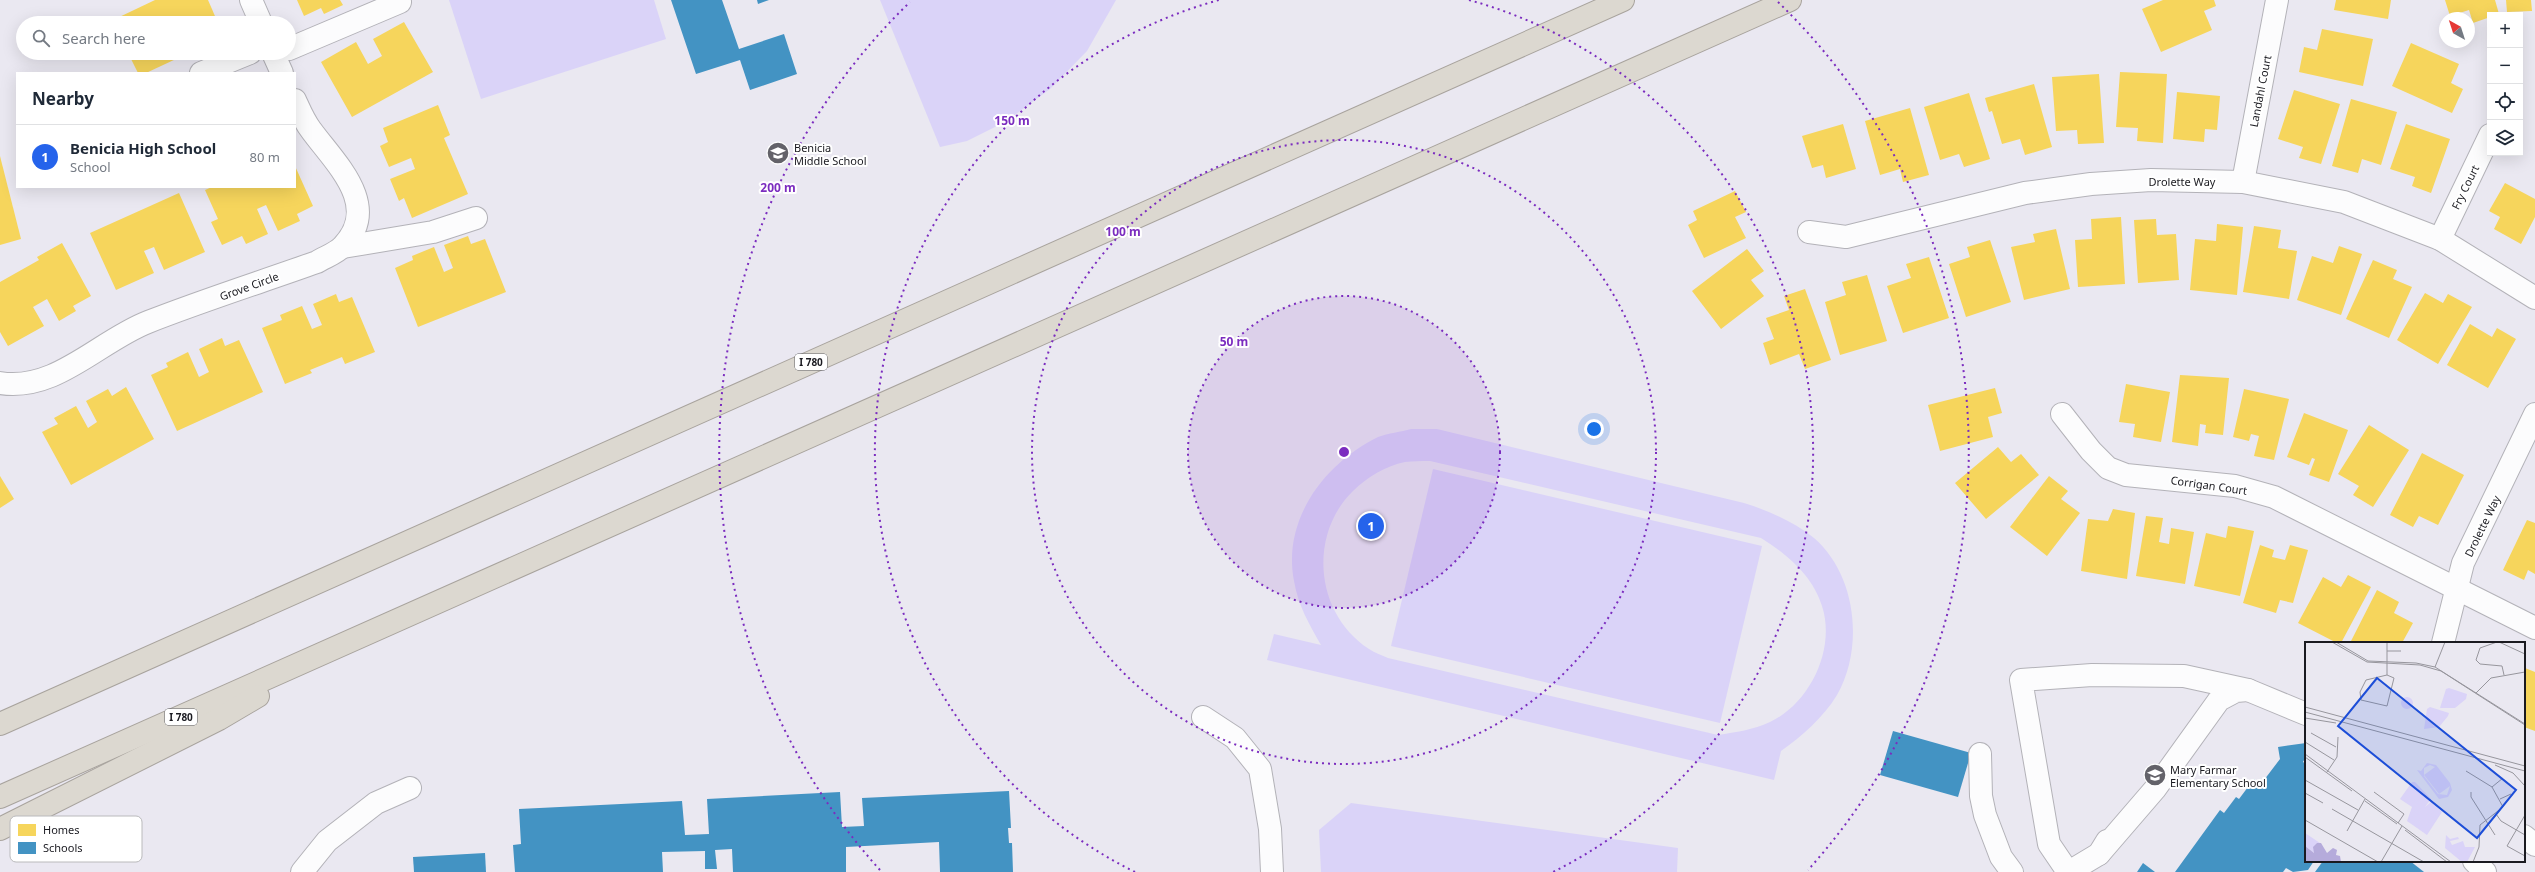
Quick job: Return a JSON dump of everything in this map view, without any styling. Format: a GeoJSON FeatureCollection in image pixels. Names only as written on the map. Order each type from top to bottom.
{"type":"FeatureCollection","features":[{"type":"Feature","properties":{"kind":"highway","name":"I 780"},"geometry":{"type":"LineString","coordinates":[[0,724],[1623,0]]}},
{"type":"Feature","properties":{"kind":"highway","name":"I 780"},"geometry":{"type":"LineString","coordinates":[[0,797],[1790,0]]}},
{"type":"Feature","properties":{"kind":"highway"},"geometry":{"type":"LineString","coordinates":[[1754,16],[1806,0]]}},
{"type":"Feature","properties":{"kind":"highway"},"geometry":{"type":"LineString","coordinates":[[26,816],[219,719],[362,636]]}},
{"type":"Feature","properties":{"kind":"highway"},"geometry":{"type":"LineString","coordinates":[[0,829],[10,824]]}},
{"type":"Feature","properties":{"kind":"street"},"geometry":{"type":"LineString","coordinates":[[251,0],[257,16]]}},
{"type":"Feature","properties":{"kind":"street","name":"Landahl Court"},"geometry":{"type":"LineString","coordinates":[[2243,182],[2277,0]]}},
{"type":"Feature","properties":{"kind":"street"},"geometry":{"type":"LineString","coordinates":[[296,50],[400,2]]}},
{"type":"Feature","properties":{"kind":"street"},"geometry":{"type":"LineString","coordinates":[[203,72],[233,60]]}},
{"type":"Feature","properties":{"kind":"street","name":"Grove Circle"},"geometry":{"type":"LineString","coordinates":[[0,383],[14,385],[34,383],[56,375],[107,342],[147,323],[317,262],[343,247],[356,228],[358,213],[356,196],[347,175],[310,129],[296,102]]}},
{"type":"Feature","properties":{"kind":"street","name":"Fry Court"},"geometry":{"type":"LineString","coordinates":[[2440,239],[2487,141]]}},
{"type":"Feature","properties":{"kind":"street","name":"Drolette Way"},"geometry":{"type":"LineString","coordinates":[[1809,232],[1846,237],[2025,193],[2091,184],[2151,180],[2243,182],[2344,202],[2440,239],[2535,298]]}},
{"type":"Feature","properties":{"kind":"street"},"geometry":{"type":"LineString","coordinates":[[343,247],[433,232],[476,218]]}},
{"type":"Feature","properties":{"kind":"street","name":"Corrigan Court"},"geometry":{"type":"LineString","coordinates":[[2062,414],[2091,451],[2108,468],[2126,475],[2235,486],[2274,497],[2535,628]]}},
{"type":"Feature","properties":{"kind":"street","name":"Drolette Way"},"geometry":{"type":"LineString","coordinates":[[2442,642],[2463,563],[2531,437],[2535,414]]}},
{"type":"Feature","properties":{"kind":"street"},"geometry":{"type":"LineString","coordinates":[[2248,690],[2236,690],[2219,700],[2155,789],[2099,854],[2068,872],[2049,844],[2022,680],[2092,675],[2184,676],[2248,690],[2305,714]]}},
{"type":"Feature","properties":{"kind":"street"},"geometry":{"type":"LineString","coordinates":[[2099,854],[2145,780],[2217,683]]}},
{"type":"Feature","properties":{"kind":"street"},"geometry":{"type":"LineString","coordinates":[[1203,717],[1235,738],[1260,769],[1270,829],[1272,872]]}},
{"type":"Feature","properties":{"kind":"street"},"geometry":{"type":"LineString","coordinates":[[1980,754],[1981,796],[1985,815],[2001,857],[2012,872]]}},
{"type":"Feature","properties":{"kind":"street"},"geometry":{"type":"LineString","coordinates":[[302,872],[314,855],[331,837],[376,803],[410,788]]}},
{"type":"Feature","properties":{"kind":"street"},"geometry":{"type":"LineString","coordinates":[[2525,837],[2535,845]]}},
{"type":"Feature","properties":{"kind":"street"},"geometry":{"type":"LineString","coordinates":[[2475,862],[2485,872]]}},
{"type":"Feature","properties":{"kind":"shaded area"},"geometry":{"type":"Polygon","coordinates":[[[449,0],[654,0],[666,39],[481,99],[449,0]]]}},
{"type":"Feature","properties":{"kind":"shaded area"},"geometry":{"type":"Polygon","coordinates":[[[880,0],[1116,0],[1087,51],[1050,89],[1005,122],[967,141],[940,147],[880,0]]]}},
{"type":"Feature","properties":{"kind":"shaded area"},"geometry":{"type":"Polygon","coordinates":[[[1411,429],[1437,429],[1744,503],[1763,509],[1798,526],[1814,538],[1828,553],[1840,572],[1847,592],[1852,613],[1853,634],[1851,656],[1846,676],[1837,695],[1812,726],[1781,751],[1774,780],[1267,660],[1274,634],[1321,645],[1308,622],[1298,598],[1294,581],[1292,558],[1295,536],[1301,515],[1312,496],[1325,478],[1341,462],[1359,448],[1386,434],[1411,429]],[[1430,461],[1405,462],[1384,469],[1358,486],[1339,509],[1329,529],[1324,551],[1324,573],[1328,595],[1337,616],[1351,634],[1369,649],[1388,658],[1718,735],[1757,727],[1770,722],[1784,713],[1797,702],[1808,688],[1822,657],[1825,640],[1825,623],[1822,606],[1818,595],[1806,576],[1798,567],[1780,551],[1761,538],[1430,461]]]}},
{"type":"Feature","properties":{"kind":"shaded area"},"geometry":{"type":"Polygon","coordinates":[[[1433,469],[1762,546],[1720,723],[1391,646],[1433,469]]]}},
{"type":"Feature","properties":{"kind":"shaded area"},"geometry":{"type":"Polygon","coordinates":[[[1351,803],[1678,848],[1677,872],[1321,872],[1319,830],[1351,803]]]}},
{"type":"Feature","properties":{"kind":"building: Homes"},"geometry":{"type":"Polygon","coordinates":[[[155,0],[208,0],[215,16],[121,16],[155,0]]]}},
{"type":"Feature","properties":{"kind":"building: Homes"},"geometry":{"type":"Polygon","coordinates":[[[297,0],[340,0],[343,5],[324,14],[321,8],[304,16],[297,0]]]}},
{"type":"Feature","properties":{"kind":"building: Homes"},"geometry":{"type":"Polygon","coordinates":[[[2163,0],[2214,0],[2216,6],[2204,11],[2212,30],[2161,52],[2142,9],[2163,0]]]}},
{"type":"Feature","properties":{"kind":"building: Homes"},"geometry":{"type":"Polygon","coordinates":[[[2336,0],[2391,0],[2388,19],[2334,10],[2336,0]]]}},
{"type":"Feature","properties":{"kind":"building: Homes"},"geometry":{"type":"Polygon","coordinates":[[[2445,0],[2495,0],[2498,12],[2487,12],[2487,18],[2475,22],[2475,12],[2470,12],[2469,10],[2463,12],[2449,12],[2445,0]]]}},
{"type":"Feature","properties":{"kind":"building: Homes"},"geometry":{"type":"Polygon","coordinates":[[[2506,0],[2531,0],[2532,11],[2507,12],[2506,0]]]}},
{"type":"Feature","properties":{"kind":"building: Homes"},"geometry":{"type":"Polygon","coordinates":[[[404,22],[433,72],[352,117],[321,62],[356,42],[368,64],[382,56],[373,39],[404,22]]]}},
{"type":"Feature","properties":{"kind":"building: Homes"},"geometry":{"type":"Polygon","coordinates":[[[2322,29],[2373,39],[2363,86],[2299,72],[2304,47],[2317,50],[2322,29]]]}},
{"type":"Feature","properties":{"kind":"building: Homes"},"geometry":{"type":"Polygon","coordinates":[[[2411,43],[2459,64],[2451,83],[2463,89],[2452,113],[2392,86],[2411,43]]]}},
{"type":"Feature","properties":{"kind":"building: Homes"},"geometry":{"type":"Polygon","coordinates":[[[132,60],[174,60],[148,72],[138,72],[132,60]]]}},
{"type":"Feature","properties":{"kind":"building: Homes"},"geometry":{"type":"Polygon","coordinates":[[[2120,72],[2167,74],[2163,143],[2137,141],[2138,128],[2116,127],[2120,72]]]}},
{"type":"Feature","properties":{"kind":"building: Homes"},"geometry":{"type":"Polygon","coordinates":[[[2099,74],[2104,143],[2078,144],[2077,130],[2056,131],[2052,77],[2099,74]]]}},
{"type":"Feature","properties":{"kind":"building: Homes"},"geometry":{"type":"Polygon","coordinates":[[[2034,84],[2052,147],[2025,155],[2020,139],[2002,144],[1992,111],[1989,112],[1985,98],[2034,84]]]}},
{"type":"Feature","properties":{"kind":"building: Homes"},"geometry":{"type":"Polygon","coordinates":[[[2294,90],[2340,104],[2321,164],[2299,158],[2303,147],[2278,139],[2294,90]]]}},
{"type":"Feature","properties":{"kind":"building: Homes"},"geometry":{"type":"Polygon","coordinates":[[[2177,92],[2220,96],[2217,130],[2205,129],[2204,142],[2173,139],[2177,92]]]}},
{"type":"Feature","properties":{"kind":"building: Homes"},"geometry":{"type":"Polygon","coordinates":[[[1969,93],[1990,159],[1964,167],[1959,154],[1940,160],[1924,107],[1969,93]]]}},
{"type":"Feature","properties":{"kind":"building: Homes"},"geometry":{"type":"Polygon","coordinates":[[[2351,99],[2397,112],[2381,165],[2362,159],[2358,173],[2332,166],[2351,99]]]}},
{"type":"Feature","properties":{"kind":"building: Homes"},"geometry":{"type":"Polygon","coordinates":[[[438,105],[450,135],[444,138],[468,194],[412,218],[404,198],[399,201],[390,179],[415,169],[411,158],[389,167],[380,146],[388,142],[383,128],[438,105]]]}},
{"type":"Feature","properties":{"kind":"building: Homes"},"geometry":{"type":"Polygon","coordinates":[[[1910,108],[1929,175],[1903,182],[1900,169],[1880,175],[1865,121],[1910,108]]]}},
{"type":"Feature","properties":{"kind":"building: Homes"},"geometry":{"type":"Polygon","coordinates":[[[1843,124],[1856,169],[1826,178],[1823,165],[1812,168],[1802,136],[1843,124]]]}},
{"type":"Feature","properties":{"kind":"building: Homes"},"geometry":{"type":"Polygon","coordinates":[[[2406,124],[2450,139],[2431,193],[2412,186],[2415,177],[2390,169],[2406,124]]]}},
{"type":"Feature","properties":{"kind":"building: Homes"},"geometry":{"type":"Polygon","coordinates":[[[0,156],[21,239],[0,245],[0,156]]]}},
{"type":"Feature","properties":{"kind":"building: Homes"},"geometry":{"type":"Polygon","coordinates":[[[296,168],[313,206],[297,214],[300,221],[278,231],[266,205],[257,209],[268,234],[246,244],[242,236],[222,245],[211,222],[218,219],[205,190],[210,188],[296,188],[296,168]]]}},
{"type":"Feature","properties":{"kind":"building: Homes"},"geometry":{"type":"Polygon","coordinates":[[[2505,183],[2535,199],[2535,217],[2521,244],[2494,229],[2500,217],[2489,211],[2505,183]]]}},
{"type":"Feature","properties":{"kind":"building: Homes"},"geometry":{"type":"Polygon","coordinates":[[[1735,191],[1746,212],[1735,217],[1746,238],[1704,258],[1688,225],[1697,220],[1693,211],[1735,191]]]}},
{"type":"Feature","properties":{"kind":"building: Homes"},"geometry":{"type":"Polygon","coordinates":[[[179,193],[205,252],[164,270],[154,247],[144,251],[154,273],[116,290],[90,233],[179,193]]]}},
{"type":"Feature","properties":{"kind":"building: Homes"},"geometry":{"type":"Polygon","coordinates":[[[2121,217],[2125,284],[2078,287],[2075,240],[2092,239],[2091,219],[2121,217]]]}},
{"type":"Feature","properties":{"kind":"building: Homes"},"geometry":{"type":"Polygon","coordinates":[[[2156,219],[2157,235],[2176,234],[2179,280],[2138,283],[2134,220],[2156,219]]]}},
{"type":"Feature","properties":{"kind":"building: Homes"},"geometry":{"type":"Polygon","coordinates":[[[2217,224],[2243,227],[2237,295],[2190,290],[2195,239],[2216,241],[2217,224]]]}},
{"type":"Feature","properties":{"kind":"building: Homes"},"geometry":{"type":"Polygon","coordinates":[[[2254,226],[2281,230],[2278,248],[2297,251],[2289,299],[2243,292],[2254,226]]]}},
{"type":"Feature","properties":{"kind":"building: Homes"},"geometry":{"type":"Polygon","coordinates":[[[2056,229],[2070,289],[2024,300],[2011,247],[2035,242],[2033,234],[2056,229]]]}},
{"type":"Feature","properties":{"kind":"building: Homes"},"geometry":{"type":"Polygon","coordinates":[[[468,236],[471,244],[485,239],[506,292],[418,327],[395,268],[413,260],[412,256],[434,247],[444,272],[453,268],[444,245],[468,236]]]}},
{"type":"Feature","properties":{"kind":"building: Homes"},"geometry":{"type":"Polygon","coordinates":[[[1990,240],[2011,302],[1966,317],[1949,264],[1970,257],[1967,247],[1990,240]]]}},
{"type":"Feature","properties":{"kind":"building: Homes"},"geometry":{"type":"Polygon","coordinates":[[[62,243],[91,296],[73,306],[76,311],[59,321],[47,299],[33,307],[44,326],[8,346],[0,332],[0,282],[39,260],[37,257],[62,243]]]}},
{"type":"Feature","properties":{"kind":"building: Homes"},"geometry":{"type":"Polygon","coordinates":[[[2339,246],[2362,254],[2341,315],[2297,300],[2312,256],[2333,263],[2339,246]]]}},
{"type":"Feature","properties":{"kind":"building: Homes"},"geometry":{"type":"Polygon","coordinates":[[[1747,249],[1764,271],[1751,280],[1764,296],[1721,329],[1692,291],[1747,249]]]}},
{"type":"Feature","properties":{"kind":"building: Homes"},"geometry":{"type":"Polygon","coordinates":[[[1929,257],[1949,318],[1903,333],[1887,286],[1911,278],[1906,264],[1929,257]]]}},
{"type":"Feature","properties":{"kind":"building: Homes"},"geometry":{"type":"Polygon","coordinates":[[[2373,260],[2397,270],[2393,279],[2412,287],[2389,338],[2346,319],[2373,260]]]}},
{"type":"Feature","properties":{"kind":"building: Homes"},"geometry":{"type":"Polygon","coordinates":[[[1867,275],[1887,341],[1840,355],[1825,302],[1846,295],[1842,282],[1867,275]]]}},
{"type":"Feature","properties":{"kind":"building: Homes"},"geometry":{"type":"Polygon","coordinates":[[[1805,289],[1831,360],[1805,369],[1799,354],[1770,365],[1763,343],[1774,339],[1766,318],[1789,310],[1784,296],[1805,289]]]}},
{"type":"Feature","properties":{"kind":"building: Homes"},"geometry":{"type":"Polygon","coordinates":[[[2425,293],[2443,303],[2448,294],[2472,307],[2438,364],[2397,340],[2425,293]]]}},
{"type":"Feature","properties":{"kind":"building: Homes"},"geometry":{"type":"Polygon","coordinates":[[[336,294],[339,302],[352,297],[375,352],[345,364],[342,357],[310,370],[312,373],[285,384],[262,328],[282,320],[280,315],[302,306],[312,329],[322,325],[313,304],[336,294]]]}},
{"type":"Feature","properties":{"kind":"building: Homes"},"geometry":{"type":"Polygon","coordinates":[[[2470,324],[2492,337],[2497,328],[2516,339],[2488,388],[2447,365],[2470,324]]]}},
{"type":"Feature","properties":{"kind":"building: Homes"},"geometry":{"type":"Polygon","coordinates":[[[222,338],[225,346],[239,340],[263,392],[177,431],[151,375],[168,367],[166,363],[188,352],[199,377],[209,372],[199,349],[222,338]]]}},
{"type":"Feature","properties":{"kind":"building: Homes"},"geometry":{"type":"Polygon","coordinates":[[[2180,375],[2229,378],[2223,435],[2205,433],[2206,425],[2200,424],[2198,446],[2172,442],[2180,375]]]}},
{"type":"Feature","properties":{"kind":"building: Homes"},"geometry":{"type":"Polygon","coordinates":[[[2126,384],[2170,392],[2161,442],[2133,437],[2135,424],[2119,422],[2126,384]]]}},
{"type":"Feature","properties":{"kind":"building: Homes"},"geometry":{"type":"Polygon","coordinates":[[[126,387],[154,439],[71,485],[42,432],[58,424],[54,418],[76,406],[88,428],[97,422],[86,401],[108,389],[112,396],[126,387]]]}},
{"type":"Feature","properties":{"kind":"building: Homes"},"geometry":{"type":"Polygon","coordinates":[[[1995,388],[2002,413],[1988,417],[1993,437],[1940,451],[1928,405],[1995,388]]]}},
{"type":"Feature","properties":{"kind":"building: Homes"},"geometry":{"type":"Polygon","coordinates":[[[2244,389],[2289,399],[2274,460],[2254,456],[2259,436],[2251,434],[2249,441],[2233,437],[2244,389]]]}},
{"type":"Feature","properties":{"kind":"building: Homes"},"geometry":{"type":"Polygon","coordinates":[[[2304,413],[2348,430],[2329,482],[2309,475],[2315,459],[2312,458],[2309,465],[2287,457],[2304,413]]]}},
{"type":"Feature","properties":{"kind":"building: Homes"},"geometry":{"type":"Polygon","coordinates":[[[2369,425],[2409,450],[2373,507],[2353,495],[2359,486],[2338,474],[2369,425]]]}},
{"type":"Feature","properties":{"kind":"building: Homes"},"geometry":{"type":"Polygon","coordinates":[[[1998,447],[2011,462],[2021,454],[2039,475],[1986,519],[1955,483],[1998,447]]]}},
{"type":"Feature","properties":{"kind":"building: Homes"},"geometry":{"type":"Polygon","coordinates":[[[2422,453],[2464,475],[2438,525],[2419,516],[2413,527],[2390,515],[2422,453]]]}},
{"type":"Feature","properties":{"kind":"building: Homes"},"geometry":{"type":"Polygon","coordinates":[[[0,476],[14,499],[0,508],[0,476]]]}},
{"type":"Feature","properties":{"kind":"building: Homes"},"geometry":{"type":"Polygon","coordinates":[[[2049,476],[2068,491],[2061,499],[2080,513],[2047,556],[2010,527],[2049,476]]]}},
{"type":"Feature","properties":{"kind":"building: Homes"},"geometry":{"type":"Polygon","coordinates":[[[2113,509],[2135,513],[2127,579],[2081,571],[2088,519],[2108,521],[2113,509]]]}},
{"type":"Feature","properties":{"kind":"building: Homes"},"geometry":{"type":"Polygon","coordinates":[[[2146,516],[2163,518],[2159,542],[2169,544],[2171,528],[2194,532],[2185,584],[2136,576],[2146,516]]]}},
{"type":"Feature","properties":{"kind":"building: Homes"},"geometry":{"type":"Polygon","coordinates":[[[2527,520],[2535,523],[2535,574],[2528,570],[2524,580],[2503,570],[2527,520]]]}},
{"type":"Feature","properties":{"kind":"building: Homes"},"geometry":{"type":"Polygon","coordinates":[[[2228,526],[2254,531],[2240,596],[2194,586],[2206,533],[2226,538],[2228,526]]]}},
{"type":"Feature","properties":{"kind":"building: Homes"},"geometry":{"type":"Polygon","coordinates":[[[2260,545],[2274,550],[2272,557],[2285,560],[2290,545],[2308,550],[2293,603],[2280,600],[2276,613],[2243,603],[2260,545]]]}},
{"type":"Feature","properties":{"kind":"building: Homes"},"geometry":{"type":"Polygon","coordinates":[[[2348,575],[2371,587],[2342,642],[2335,642],[2298,623],[2323,577],[2341,587],[2348,575]]]}},
{"type":"Feature","properties":{"kind":"building: Homes"},"geometry":{"type":"Polygon","coordinates":[[[2377,590],[2399,602],[2394,613],[2413,623],[2403,642],[2351,642],[2377,590]]]}},
{"type":"Feature","properties":{"kind":"building: Homes"},"geometry":{"type":"Polygon","coordinates":[[[2525,668],[2535,672],[2535,731],[2525,727],[2525,668]]]}},
{"type":"Feature","properties":{"kind":"building: Schools"},"geometry":{"type":"Polygon","coordinates":[[[671,0],[722,0],[739,49],[784,34],[797,74],[750,90],[740,60],[696,74],[671,0]]]}},
{"type":"Feature","properties":{"kind":"building: Schools"},"geometry":{"type":"Polygon","coordinates":[[[757,0],[769,0],[758,4],[757,0]]]}},
{"type":"Feature","properties":{"kind":"building: Schools"},"geometry":{"type":"Polygon","coordinates":[[[1893,731],[1971,753],[1958,797],[1880,775],[1893,731]]]}},
{"type":"Feature","properties":{"kind":"building: Schools"},"geometry":{"type":"Polygon","coordinates":[[[2305,743],[2305,760],[2303,761],[2305,766],[2305,862],[2313,862],[2308,870],[2293,872],[2286,868],[2283,872],[2175,872],[2220,810],[2224,813],[2236,797],[2239,799],[2254,779],[2261,784],[2280,759],[2278,747],[2305,743]]]}},
{"type":"Feature","properties":{"kind":"building: Schools"},"geometry":{"type":"Polygon","coordinates":[[[1009,791],[1011,828],[1008,828],[1009,843],[1012,843],[1013,872],[940,872],[939,842],[846,847],[846,872],[733,872],[732,849],[715,850],[717,869],[705,869],[705,851],[662,852],[663,872],[515,872],[513,845],[521,844],[519,809],[682,801],[685,835],[709,834],[707,799],[840,792],[842,827],[864,826],[862,798],[1009,791]]]}},
{"type":"Feature","properties":{"kind":"building: Schools"},"geometry":{"type":"Polygon","coordinates":[[[485,853],[486,872],[414,872],[413,857],[485,853]]]}},
{"type":"Feature","properties":{"kind":"building: Schools"},"geometry":{"type":"Polygon","coordinates":[[[2322,862],[2411,862],[2424,872],[2315,872],[2322,862]]]}},
{"type":"Feature","properties":{"kind":"building: Schools"},"geometry":{"type":"Polygon","coordinates":[[[2143,863],[2155,872],[2137,872],[2143,863]]]}},
{"type":"Feature","properties":{"kind":"place","name":"Benicia Middle School"},"geometry":{"type":"Point","coordinates":[778,153]}},
{"type":"Feature","properties":{"kind":"place","name":"Benicia High School"},"geometry":{"type":"Point","coordinates":[1371,526]}},
{"type":"Feature","properties":{"kind":"place","name":"Mary Farmar Elementary School"},"geometry":{"type":"Point","coordinates":[2155,775]}}]}
